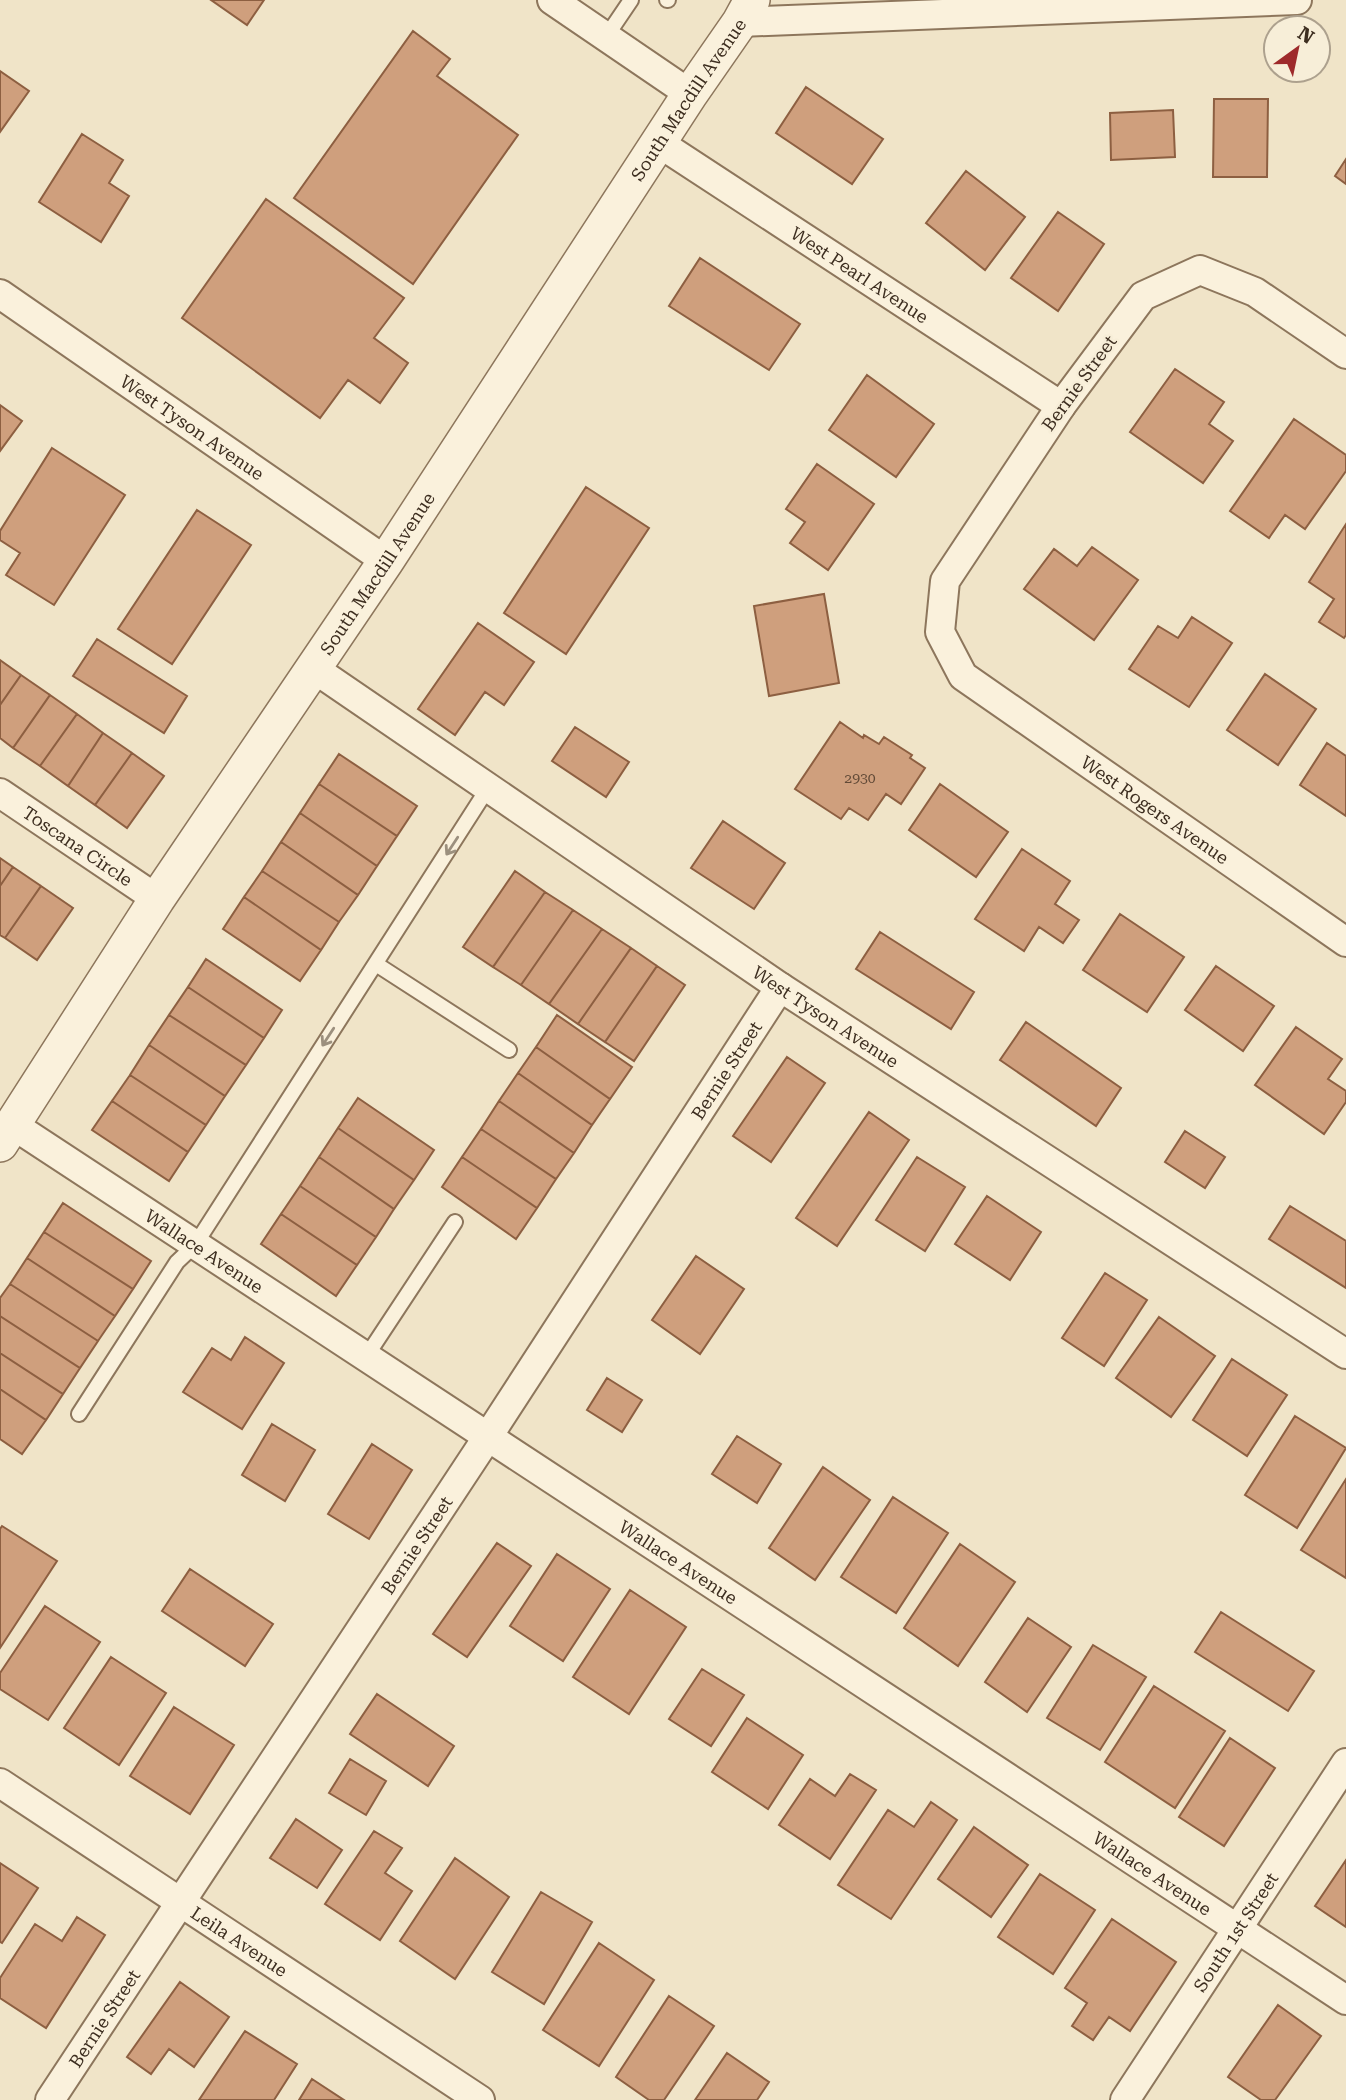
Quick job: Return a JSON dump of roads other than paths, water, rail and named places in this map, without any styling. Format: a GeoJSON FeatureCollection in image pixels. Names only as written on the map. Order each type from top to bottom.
{"type":"FeatureCollection","features":[{"type":"Feature","properties":{"kind":"street"},"geometry":{"type":"LineString","coordinates":[[551,0],[690,94]]}},
{"type":"Feature","properties":{"kind":"street"},"geometry":{"type":"LineString","coordinates":[[746,11],[1297,0]]}},
{"type":"Feature","properties":{"kind":"street","name":"South Macdill Avenue"},"geometry":{"type":"LineString","coordinates":[[6,1134],[157,899],[386,561],[746,11]]}},
{"type":"Feature","properties":{"kind":"street","name":"West Pearl Avenue"},"geometry":{"type":"LineString","coordinates":[[659,143],[1061,406]]}},
{"type":"Feature","properties":{"kind":"street","name":"Bernie Street"},"geometry":{"type":"LineString","coordinates":[[963,677],[940,632],[945,581],[1061,406],[1143,296],[1200,270],[1255,292],[1346,355]]}},
{"type":"Feature","properties":{"kind":"street","name":"West Tyson Avenue"},"geometry":{"type":"LineString","coordinates":[[0,294],[386,561]]}},
{"type":"Feature","properties":{"kind":"street","name":"West Tyson Avenue"},"geometry":{"type":"LineString","coordinates":[[313,668],[780,987],[1346,1354]]}},
{"type":"Feature","properties":{"kind":"street","name":"West Rogers Avenue"},"geometry":{"type":"LineString","coordinates":[[963,677],[1346,942]]}},
{"type":"Feature","properties":{"kind":"street","name":"Toscana Circle"},"geometry":{"type":"LineString","coordinates":[[0,793],[157,899]]}},
{"type":"Feature","properties":{"kind":"street","name":"Bernie Street"},"geometry":{"type":"LineString","coordinates":[[50,2100],[487,1438],[780,987]]}},
{"type":"Feature","properties":{"kind":"street","name":"Wallace Avenue"},"geometry":{"type":"LineString","coordinates":[[6,1134],[195,1245],[1346,2000]]}},
{"type":"Feature","properties":{"kind":"street","name":"South 1st Street"},"geometry":{"type":"LineString","coordinates":[[1125,2100],[1346,1763]]}},
{"type":"Feature","properties":{"kind":"street","name":"Leila Avenue"},"geometry":{"type":"LineString","coordinates":[[0,1783],[480,2100]]}},
{"type":"Feature","properties":{"kind":"lane"},"geometry":{"type":"LineString","coordinates":[[606,37],[631,0]]}},
{"type":"Feature","properties":{"kind":"lane"},"geometry":{"type":"LineString","coordinates":[[79,1414],[177,1262],[195,1245],[488,788]]}},
{"type":"Feature","properties":{"kind":"lane"},"geometry":{"type":"LineString","coordinates":[[376,964],[509,1050]]}},
{"type":"Feature","properties":{"kind":"lane"},"geometry":{"type":"LineString","coordinates":[[366,1357],[455,1222]]}}]}
